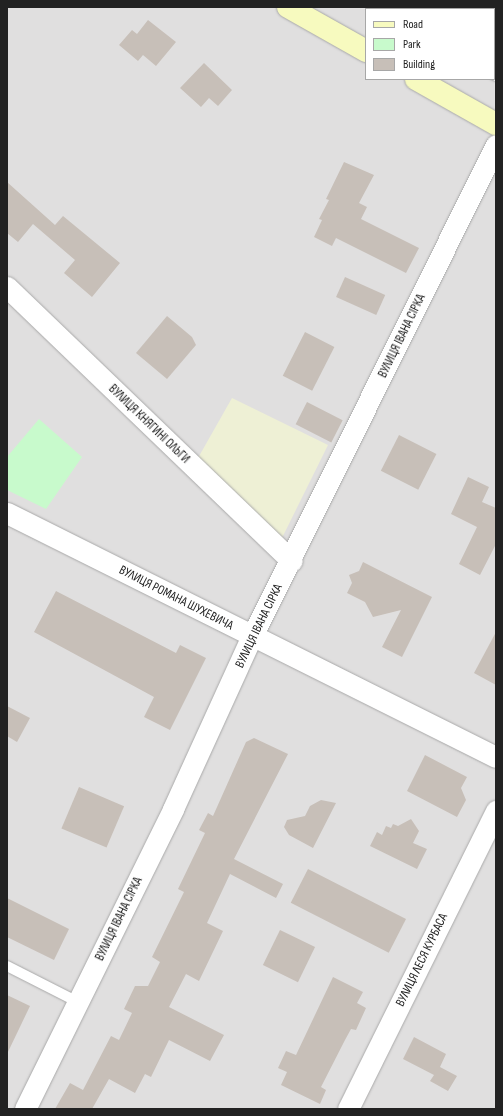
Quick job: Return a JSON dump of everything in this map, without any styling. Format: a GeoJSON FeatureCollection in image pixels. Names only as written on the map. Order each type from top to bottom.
{"type":"FeatureCollection","features":[{"type":"Feature","properties":{"kind":"street"},"geometry":{"type":"LineString","coordinates":[[288,7],[365,50]]}},
{"type":"Feature","properties":{"kind":"street"},"geometry":{"type":"LineString","coordinates":[[418,80],[496,124]]}},
{"type":"Feature","properties":{"kind":"street","name":"ВУЛИЦЯ ІВАНА СІРКА"},"geometry":{"type":"LineString","coordinates":[[25,1109],[78,1002],[252,636],[292,561],[496,145]]}},
{"type":"Feature","properties":{"kind":"street","name":"ВУЛИЦЯ КНЯГИНІ ОЛЬГИ"},"geometry":{"type":"LineString","coordinates":[[7,287],[292,561]]}},
{"type":"Feature","properties":{"kind":"street","name":"ВУЛИЦЯ РОМАНА ШУХЕВИЧА"},"geometry":{"type":"LineString","coordinates":[[7,513],[496,757]]}},
{"type":"Feature","properties":{"kind":"street","name":"ВУЛИЦЯ ЛЕСЯ КУРБАСА"},"geometry":{"type":"LineString","coordinates":[[348,1109],[496,811]]}},
{"type":"Feature","properties":{"kind":"lane"},"geometry":{"type":"LineString","coordinates":[[7,966],[78,1002]]}},
{"type":"Feature","properties":{"kind":"shaded area"},"geometry":{"type":"Polygon","coordinates":[[[7,7],[496,7],[496,1109],[7,1109],[7,7]]]}},
{"type":"Feature","properties":{"kind":"green space"},"geometry":{"type":"Polygon","coordinates":[[[232,398],[328,445],[281,540],[198,458],[232,398]]]}},
{"type":"Feature","properties":{"kind":"green space"},"geometry":{"type":"Polygon","coordinates":[[[39,419],[82,457],[46,509],[7,490],[7,457],[39,419]]]}},
{"type":"Feature","properties":{"kind":"building"},"geometry":{"type":"Polygon","coordinates":[[[148,20],[176,42],[156,66],[143,55],[138,61],[119,45],[132,30],[137,34],[148,20]]]}},
{"type":"Feature","properties":{"kind":"building"},"geometry":{"type":"Polygon","coordinates":[[[204,63],[232,90],[218,106],[209,98],[201,107],[180,88],[204,63]]]}},
{"type":"Feature","properties":{"kind":"building"},"geometry":{"type":"Polygon","coordinates":[[[344,162],[374,175],[359,203],[367,207],[361,219],[419,248],[406,273],[336,238],[332,246],[314,237],[322,220],[319,219],[329,200],[326,199],[344,162]]]}},
{"type":"Feature","properties":{"kind":"building"},"geometry":{"type":"Polygon","coordinates":[[[7,182],[55,225],[63,216],[120,263],[92,297],[64,273],[75,260],[33,224],[18,242],[7,233],[7,182]]]}},
{"type":"Feature","properties":{"kind":"building"},"geometry":{"type":"Polygon","coordinates":[[[345,277],[385,295],[376,315],[336,297],[345,277]]]}},
{"type":"Feature","properties":{"kind":"building"},"geometry":{"type":"Polygon","coordinates":[[[167,316],[192,337],[196,345],[167,379],[136,353],[167,316]]]}},
{"type":"Feature","properties":{"kind":"building"},"geometry":{"type":"Polygon","coordinates":[[[305,332],[334,347],[312,391],[283,376],[305,332]]]}},
{"type":"Feature","properties":{"kind":"building"},"geometry":{"type":"Polygon","coordinates":[[[307,402],[343,420],[331,442],[296,424],[307,402]]]}},
{"type":"Feature","properties":{"kind":"building"},"geometry":{"type":"Polygon","coordinates":[[[399,435],[436,454],[418,490],[381,471],[399,435]]]}},
{"type":"Feature","properties":{"kind":"building"},"geometry":{"type":"Polygon","coordinates":[[[468,477],[489,487],[482,502],[496,508],[496,544],[480,575],[459,564],[477,527],[451,514],[468,477]]]}},
{"type":"Feature","properties":{"kind":"building"},"geometry":{"type":"Polygon","coordinates":[[[363,562],[432,597],[402,657],[382,647],[401,610],[373,617],[365,602],[347,593],[352,583],[349,575],[359,571],[363,562]]]}},
{"type":"Feature","properties":{"kind":"building"},"geometry":{"type":"Polygon","coordinates":[[[56,591],[176,653],[180,645],[206,658],[170,730],[144,717],[154,697],[34,632],[56,591]]]}},
{"type":"Feature","properties":{"kind":"building"},"geometry":{"type":"Polygon","coordinates":[[[496,632],[496,685],[474,673],[496,632]]]}},
{"type":"Feature","properties":{"kind":"building"},"geometry":{"type":"Polygon","coordinates":[[[7,706],[30,718],[17,742],[7,736],[7,706]]]}},
{"type":"Feature","properties":{"kind":"building"},"geometry":{"type":"Polygon","coordinates":[[[254,738],[288,754],[234,859],[283,884],[276,898],[230,874],[207,923],[223,931],[199,981],[186,974],[169,1007],[224,1035],[210,1061],[169,1040],[151,1077],[145,1074],[135,1093],[109,1079],[92,1109],[55,1109],[70,1083],[83,1090],[111,1036],[119,1040],[132,1013],[124,1009],[135,986],[148,986],[160,962],[152,957],[184,892],[178,889],[205,833],[199,830],[208,813],[213,816],[246,742],[254,738]]]}},
{"type":"Feature","properties":{"kind":"building"},"geometry":{"type":"Polygon","coordinates":[[[425,755],[467,777],[461,788],[466,800],[457,817],[407,791],[425,755]]]}},
{"type":"Feature","properties":{"kind":"building"},"geometry":{"type":"Polygon","coordinates":[[[79,787],[124,806],[107,848],[61,828],[79,787]]]}},
{"type":"Feature","properties":{"kind":"building"},"geometry":{"type":"Polygon","coordinates":[[[321,800],[336,803],[313,848],[289,835],[284,827],[287,820],[305,816],[310,806],[321,800]]]}},
{"type":"Feature","properties":{"kind":"building"},"geometry":{"type":"Polygon","coordinates":[[[411,819],[419,831],[413,843],[427,849],[417,869],[370,846],[377,832],[382,835],[386,826],[391,828],[393,824],[398,826],[411,819]]]}},
{"type":"Feature","properties":{"kind":"building"},"geometry":{"type":"Polygon","coordinates":[[[308,869],[406,919],[389,953],[291,903],[308,869]]]}},
{"type":"Feature","properties":{"kind":"building"},"geometry":{"type":"Polygon","coordinates":[[[7,898],[69,929],[54,960],[7,937],[7,898]]]}},
{"type":"Feature","properties":{"kind":"building"},"geometry":{"type":"Polygon","coordinates":[[[280,930],[315,947],[298,982],[263,965],[280,930]]]}},
{"type":"Feature","properties":{"kind":"building"},"geometry":{"type":"Polygon","coordinates":[[[333,977],[363,992],[357,1003],[366,1008],[356,1030],[351,1029],[321,1087],[326,1090],[320,1104],[281,1085],[287,1072],[278,1068],[286,1051],[296,1055],[333,977]]]}},
{"type":"Feature","properties":{"kind":"building"},"geometry":{"type":"Polygon","coordinates":[[[7,995],[30,1006],[7,1054],[7,995]]]}},
{"type":"Feature","properties":{"kind":"building"},"geometry":{"type":"Polygon","coordinates":[[[414,1037],[446,1054],[440,1067],[457,1076],[448,1091],[430,1081],[434,1075],[403,1059],[414,1037]]]}}]}
